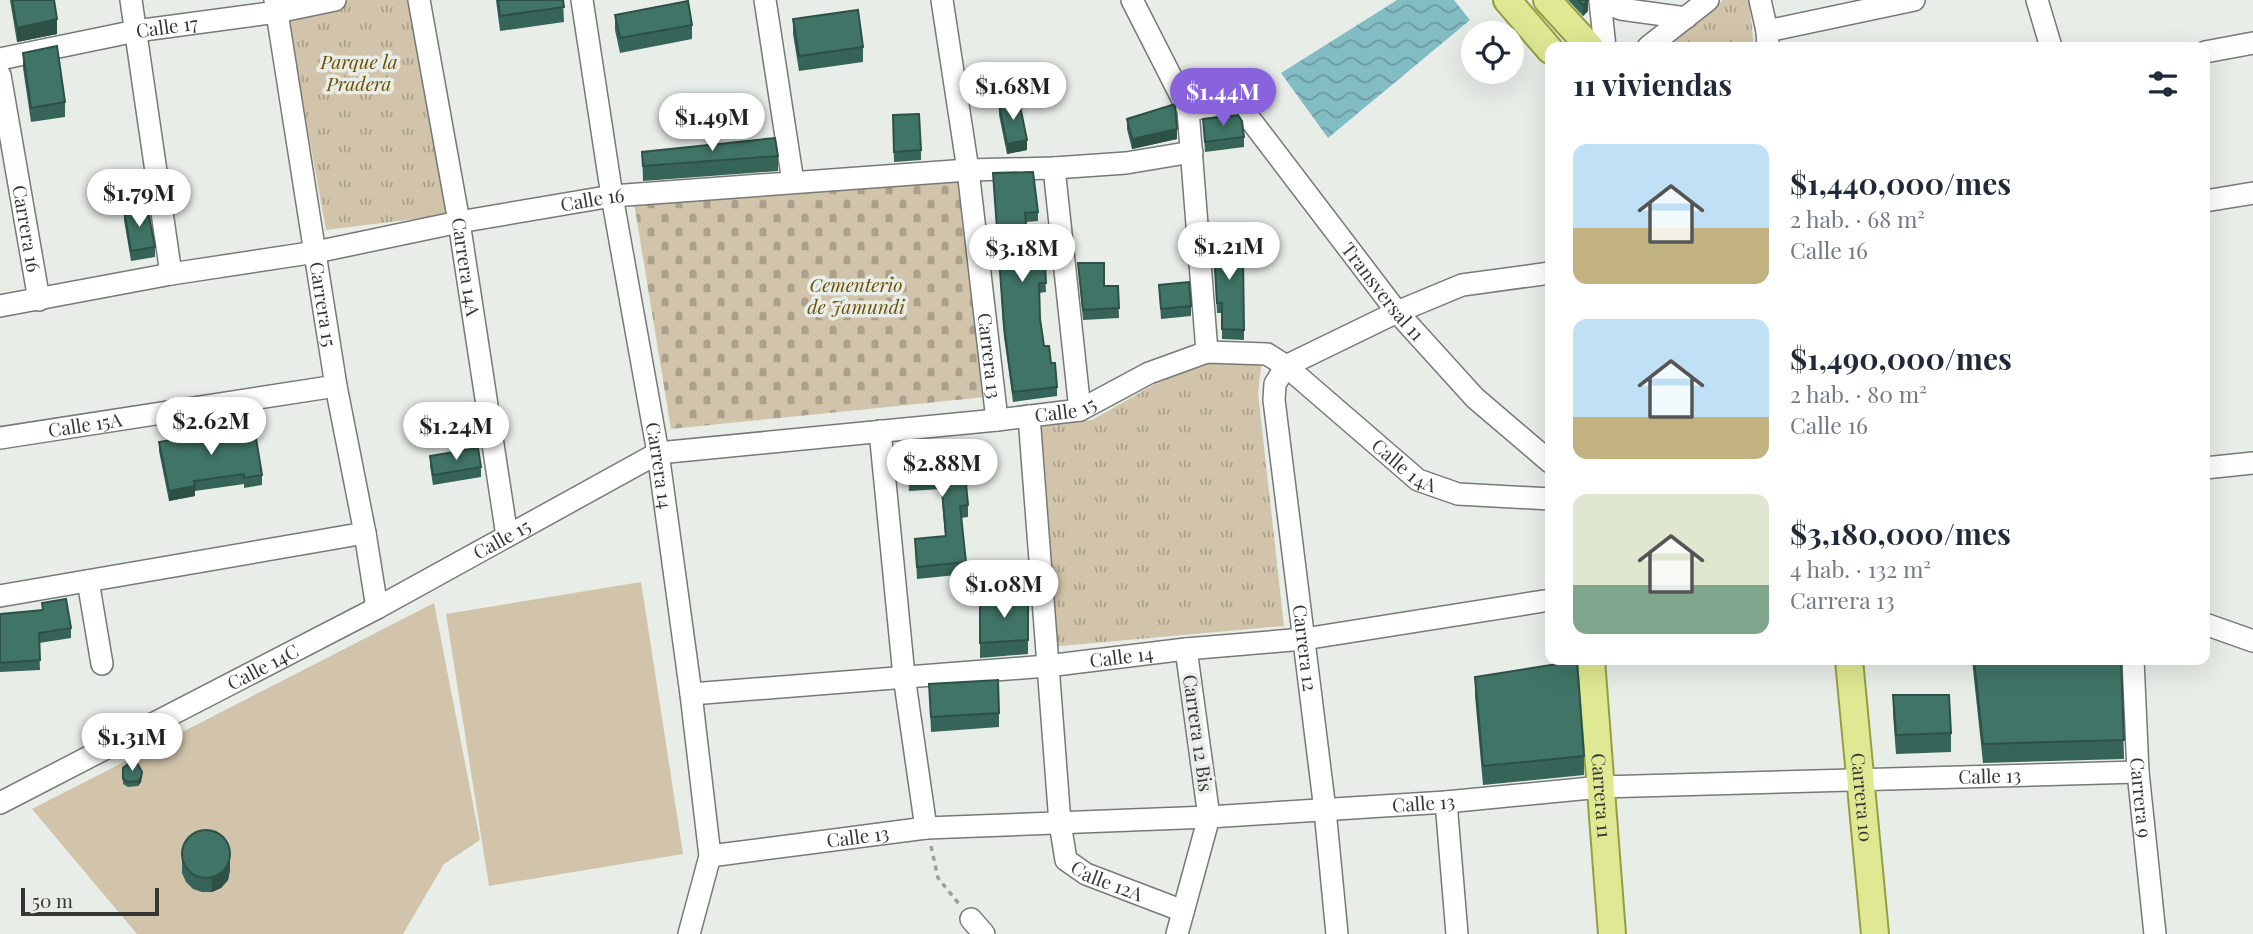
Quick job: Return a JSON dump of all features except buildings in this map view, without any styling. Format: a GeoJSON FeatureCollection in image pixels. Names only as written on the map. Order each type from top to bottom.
{"type":"FeatureCollection","features":[{"type":"Feature","properties":{"kind":"main road"},"geometry":{"type":"LineString","coordinates":[[1507,0],[1545,44]]}},
{"type":"Feature","properties":{"kind":"main road"},"geometry":{"type":"LineString","coordinates":[[1547,0],[1585,42]]}},
{"type":"Feature","properties":{"kind":"main road","name":"Carrera 11"},"geometry":{"type":"LineString","coordinates":[[1591,665],[1612,934]]}},
{"type":"Feature","properties":{"kind":"main road","name":"Carrera 10"},"geometry":{"type":"LineString","coordinates":[[1849,665],[1875,934]]}},
{"type":"Feature","properties":{"kind":"street"},"geometry":{"type":"LineString","coordinates":[[131,0],[171,274]]}},
{"type":"Feature","properties":{"kind":"street","name":"Calle 17"},"geometry":{"type":"LineString","coordinates":[[0,59],[276,6],[335,0]]}},
{"type":"Feature","properties":{"kind":"street","name":"Carrera 14A"},"geometry":{"type":"LineString","coordinates":[[419,0],[459,222],[507,536]]}},
{"type":"Feature","properties":{"kind":"street","name":"Carrera 14"},"geometry":{"type":"LineString","coordinates":[[582,0],[612,196],[658,453],[710,856],[689,934]]}},
{"type":"Feature","properties":{"kind":"street"},"geometry":{"type":"LineString","coordinates":[[765,0],[793,182]]}},
{"type":"Feature","properties":{"kind":"street","name":"Carrera 13"},"geometry":{"type":"LineString","coordinates":[[942,0],[968,170],[997,420]]}},
{"type":"Feature","properties":{"kind":"street"},"geometry":{"type":"LineString","coordinates":[[1132,0],[1188,110],[1208,352]]}},
{"type":"Feature","properties":{"kind":"street"},"geometry":{"type":"LineString","coordinates":[[1655,42],[1708,0]]}},
{"type":"Feature","properties":{"kind":"street"},"geometry":{"type":"LineString","coordinates":[[1760,0],[1768,39],[1914,0]]}},
{"type":"Feature","properties":{"kind":"street"},"geometry":{"type":"LineString","coordinates":[[2037,0],[2050,42]]}},
{"type":"Feature","properties":{"kind":"street"},"geometry":{"type":"LineString","coordinates":[[1604,42],[1600,1],[1622,9],[1686,18]]}},
{"type":"Feature","properties":{"kind":"street","name":"Carrera 15"},"geometry":{"type":"LineString","coordinates":[[276,6],[336,386],[377,608]]}},
{"type":"Feature","properties":{"kind":"street"},"geometry":{"type":"LineString","coordinates":[[2210,51],[2253,43]]}},
{"type":"Feature","properties":{"kind":"street","name":"Carrera 16"},"geometry":{"type":"LineString","coordinates":[[0,75],[39,300]]}},
{"type":"Feature","properties":{"kind":"street","name":"Transversal 11"},"geometry":{"type":"LineString","coordinates":[[1188,110],[1233,103],[1243,110],[1397,312],[1475,398],[1545,458]]}},
{"type":"Feature","properties":{"kind":"street","name":"Calle 16"},"geometry":{"type":"LineString","coordinates":[[0,306],[171,274],[316,252],[459,222],[612,196],[968,170],[1126,163],[1192,152]]}},
{"type":"Feature","properties":{"kind":"street"},"geometry":{"type":"LineString","coordinates":[[1054,168],[1080,410]]}},
{"type":"Feature","properties":{"kind":"street"},"geometry":{"type":"LineString","coordinates":[[2210,200],[2253,193]]}},
{"type":"Feature","properties":{"kind":"street"},"geometry":{"type":"LineString","coordinates":[[1286,366],[1397,312],[1462,285],[1545,274]]}},
{"type":"Feature","properties":{"kind":"street","name":"Calle 15"},"geometry":{"type":"LineString","coordinates":[[377,608],[658,453],[1080,410],[1149,373],[1208,352],[1267,354],[1286,366]]}},
{"type":"Feature","properties":{"kind":"street","name":"Calle 14A"},"geometry":{"type":"LineString","coordinates":[[1286,366],[1418,480],[1458,494],[1545,499]]}},
{"type":"Feature","properties":{"kind":"street","name":"Carrera 12"},"geometry":{"type":"LineString","coordinates":[[1286,366],[1275,384],[1274,400],[1325,810],[1337,934]]}},
{"type":"Feature","properties":{"kind":"street","name":"Calle 15A"},"geometry":{"type":"LineString","coordinates":[[0,439],[336,386]]}},
{"type":"Feature","properties":{"kind":"street","name":"Carrera 13"},"geometry":{"type":"LineString","coordinates":[[1029,416],[1060,823]]}},
{"type":"Feature","properties":{"kind":"street"},"geometry":{"type":"LineString","coordinates":[[880,431],[904,676],[926,828]]}},
{"type":"Feature","properties":{"kind":"street"},"geometry":{"type":"LineString","coordinates":[[2210,467],[2253,463]]}},
{"type":"Feature","properties":{"kind":"street"},"geometry":{"type":"LineString","coordinates":[[0,596],[365,533]]}},
{"type":"Feature","properties":{"kind":"street"},"geometry":{"type":"LineString","coordinates":[[88,581],[103,664]]}},
{"type":"Feature","properties":{"kind":"street","name":"Calle 14"},"geometry":{"type":"LineString","coordinates":[[691,694],[1047,666],[1186,649],[1304,639],[1545,601]]}},
{"type":"Feature","properties":{"kind":"street","name":"Calle 14C"},"geometry":{"type":"LineString","coordinates":[[0,803],[377,608]]}},
{"type":"Feature","properties":{"kind":"street"},"geometry":{"type":"LineString","coordinates":[[2210,626],[2253,641]]}},
{"type":"Feature","properties":{"kind":"street","name":"Carrera 12 Bis"},"geometry":{"type":"LineString","coordinates":[[1186,649],[1209,817]]}},
{"type":"Feature","properties":{"kind":"street","name":"Carrera 9"},"geometry":{"type":"LineString","coordinates":[[2133,665],[2138,772],[2155,934]]}},
{"type":"Feature","properties":{"kind":"street","name":"Calle 13"},"geometry":{"type":"LineString","coordinates":[[710,856],[926,828],[1325,810],[1601,787],[2138,772]]}},
{"type":"Feature","properties":{"kind":"street"},"geometry":{"type":"LineString","coordinates":[[1446,802],[1457,934]]}},
{"type":"Feature","properties":{"kind":"street"},"geometry":{"type":"LineString","coordinates":[[1177,934],[1209,817]]}},
{"type":"Feature","properties":{"kind":"street","name":"Calle 12A"},"geometry":{"type":"LineString","coordinates":[[1060,823],[1066,860],[1086,874],[1184,911]]}},
{"type":"Feature","properties":{"kind":"path"},"geometry":{"type":"LineString","coordinates":[[926,828],[938,877],[977,926]]}},
{"type":"Feature","properties":{"kind":"green space","name":"Parque la Pradera"},"geometry":{"type":"Polygon","coordinates":[[[311,0],[408,0],[446,215],[326,230],[285,6],[311,0]]]}},
{"type":"Feature","properties":{"kind":"green space"},"geometry":{"type":"Polygon","coordinates":[[[1723,0],[1749,0],[1753,42],[1674,42],[1723,0]]]}},
{"type":"Feature","properties":{"kind":"green space","name":"Cementerio de Jamundi"},"geometry":{"type":"Polygon","coordinates":[[[961,170],[986,397],[671,429],[634,203],[961,170]]]}},
{"type":"Feature","properties":{"kind":"green space"},"geometry":{"type":"Polygon","coordinates":[[[1206,355],[1262,358],[1258,393],[1284,626],[1049,647],[1039,424],[1092,420],[1206,355]]]}},
{"type":"Feature","properties":{"kind":"green space"},"geometry":{"type":"Polygon","coordinates":[[[641,582],[683,854],[489,886],[446,614],[641,582]]]}},
{"type":"Feature","properties":{"kind":"green space"},"geometry":{"type":"Polygon","coordinates":[[[434,603],[480,840],[444,864],[403,934],[137,934],[32,809],[434,603]]]}},
{"type":"Feature","properties":{"kind":"water"},"geometry":{"type":"Polygon","coordinates":[[[1397,0],[1454,0],[1470,20],[1461,21],[1461,27],[1328,138],[1281,73],[1397,0]]]}}]}
